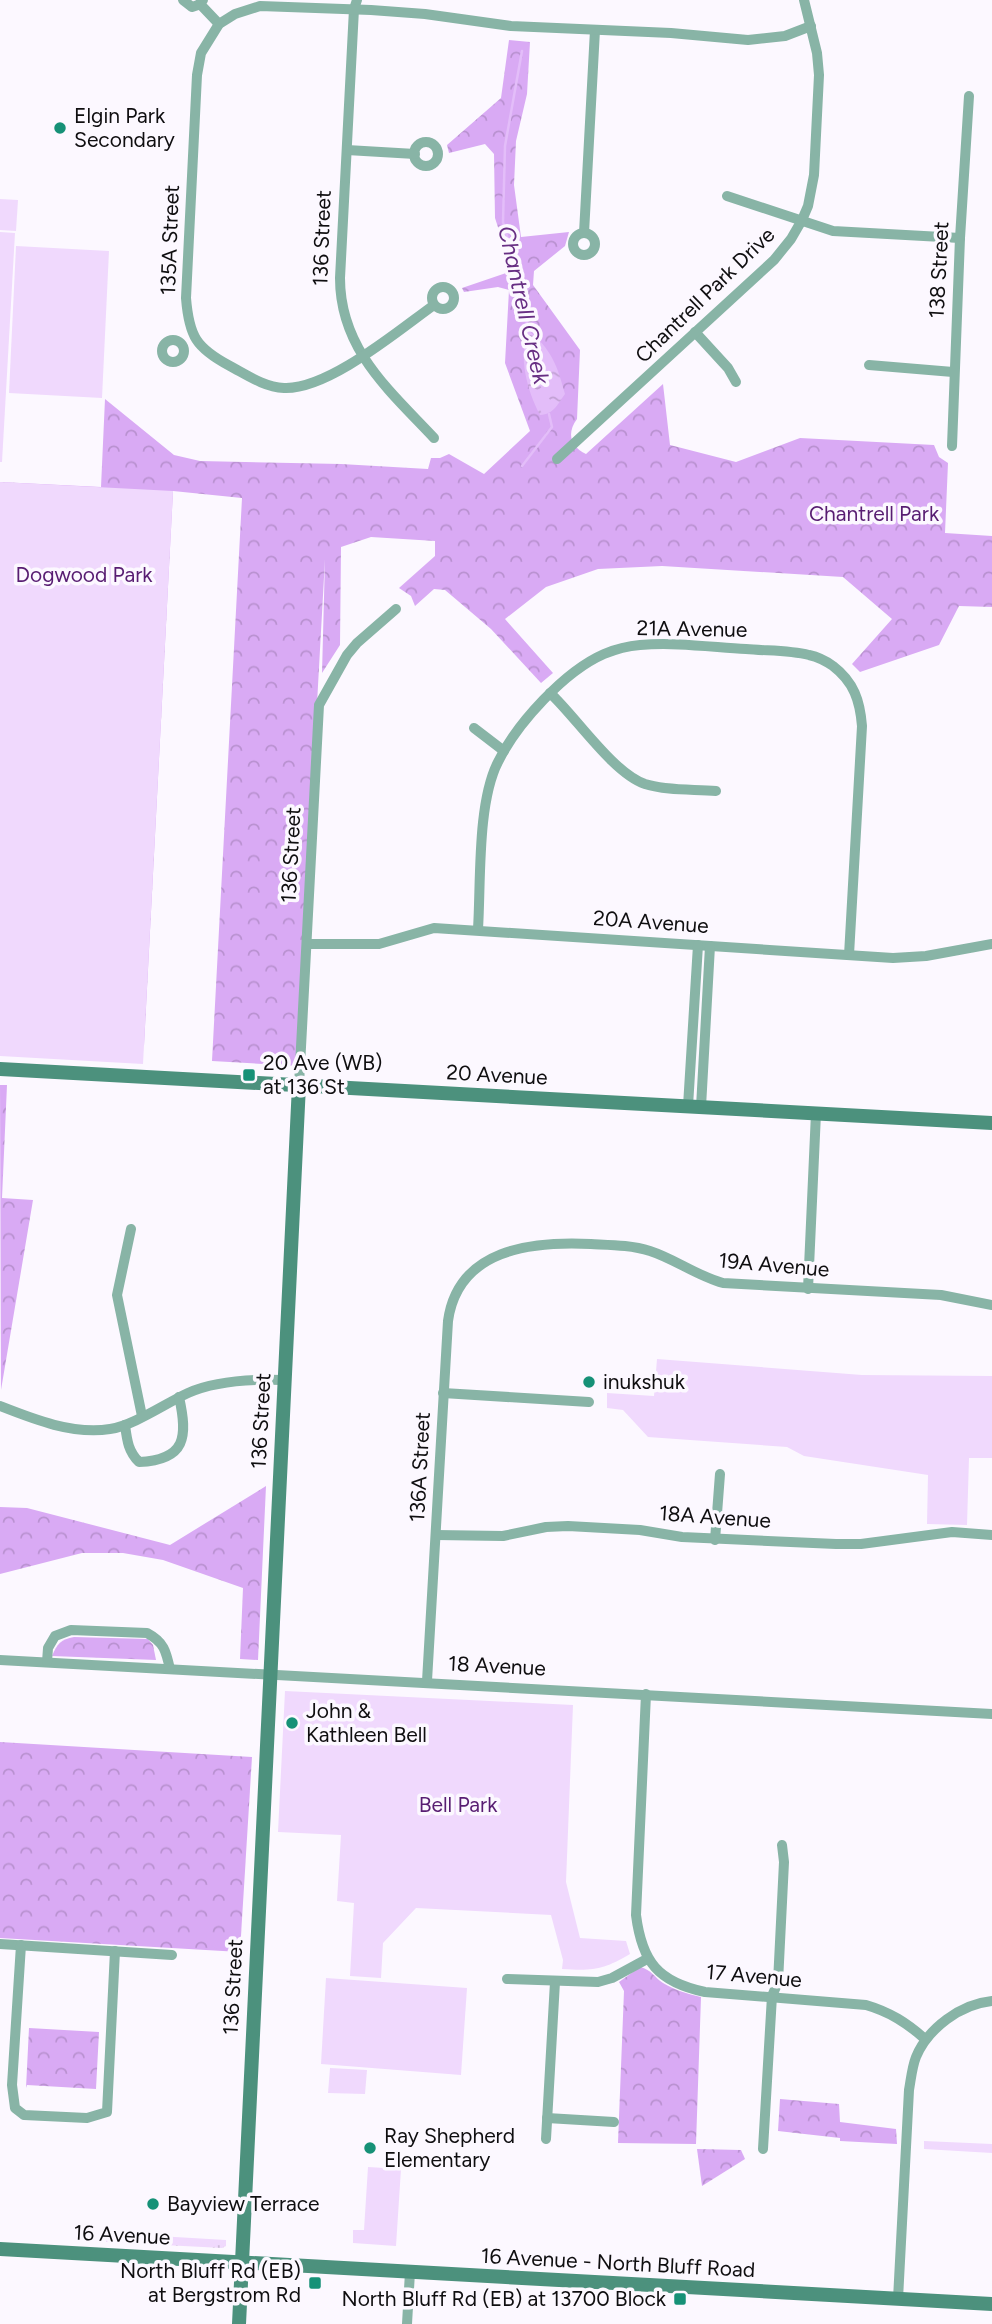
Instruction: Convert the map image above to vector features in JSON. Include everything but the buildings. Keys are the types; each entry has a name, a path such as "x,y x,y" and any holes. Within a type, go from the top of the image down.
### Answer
{"street":[{"path":"183,0 189,6 201,2 219,24 235,14 260,6 354,3 512,26 671,33 747,40 769,40 811,26"},
{"name":"Chantrell Park Drive","path":"557,459 774,260 802,220 808,206 814,175 818,75 817,53 804,0"},
{"name":"136 Street","path":"354,3 340,291 348,330 363,356 374,372 434,438"},
{"name":"135A Street","path":"193,337 186,298 197,75 201,53 219,24"},
{"path":"584,233 595,30"},
{"name":"138 Street","path":"952,446 953,372 969,96"},
{"path":"347,150 415,154"},
{"path":"727,196 833,231 960,238"},
{"path":"181,344 193,337 212,356 264,384 285,388 308,385 363,356 434,305"},
{"path":"695,332 728,368 736,382"},
{"path":"869,365 953,372"},
{"name":"136 Street","path":"239,2324 269,1674 319,705 347,655 396,609"},
{"name":"21A Avenue","path":"550,693 580,667 594,659 621,648 637,645 672,644 794,652 820,659 842,674 856,694 862,726 849,955"},
{"path":"478,929 486,800 493,774 504,751 550,693 616,764 638,781 665,788 716,791"},
{"path":"474,728 504,751"},
{"name":"20A Avenue","path":"307,944 364,945 390,941 434,928 915,957 992,944"},
{"path":"694,1106 693,1012 698,945"},
{"path":"694,1106 706,1012 710,946"},
{"path":"693,1012 706,1012"},
{"name":"20 Avenue","path":"0,1069 992,1123"},
{"path":"808,1289 816,1113"},
{"path":"131,1229 117,1295 142,1416"},
{"name":"19A Avenue","path":"478,1265 503,1254 543,1244 621,1246 653,1252 700,1276 723,1283 942,1295 992,1305"},
{"name":"136A Street","path":"427,1681 450,1308 460,1284 478,1265"},
{"path":"0,1406 52,1424 80,1430 110,1429 125,1425 191,1391 218,1384 284,1380"},
{"path":"443,1392 589,1402"},
{"path":"125,1425 127,1446 139,1462 158,1461 173,1455 183,1438 184,1423 179,1398"},
{"path":"715,1540 720,1474"},
{"name":"18A Avenue","path":"436,1535 503,1536 546,1527 568,1526 640,1530 682,1538 861,1544 937,1533 992,1535"},
{"path":"47,1662 48,1648 55,1636 71,1630 147,1633 158,1639 166,1651 170,1669"},
{"name":"18 Avenue","path":"0,1660 427,1681 992,1714"},
{"path":"507,1979 598,1982 612,1978 647,1959 639,1940 636,1915 646,1694"},
{"path":"763,2148 772,1996 778,1982 785,1862 782,1845"},
{"path":"0,1944 172,1955"},
{"path":"21,1945 12,2085 15,2108 24,2115 87,2119 107,2112 115,1951"},
{"name":"17 Avenue","path":"647,1959 665,1976 686,1988 705,1992 866,2005 903,2020 925,2039"},
{"path":"546,2139 555,1982"},
{"path":"898,2299 909,2090 914,2060 925,2039 968,2006 992,2001"},
{"path":"547,2118 614,2122"},
{"name":"16 Avenue","path":"0,2249 242,2264"},
{"name":"16 Avenue - North Bluff Road","path":"242,2264 992,2304"},
{"path":"407,2324 410,2272"}],"green space":[{"name":"Chantrell Park","path":"509,40 530,42 527,94 516,141 514,185 521,237 569,232 565,246 534,271 533,285 580,350 577,419 571,435 577,448 586,454 663,384 670,445 736,462 800,438 934,445 939,457 948,463 945,533 992,536 992,607 959,606 939,645 860,672 852,664 892,619 843,577 662,566 598,569 546,587 505,619 553,673 541,683 491,629 445,590 434,589 415,606 411,596 399,588 435,556 435,541 371,537 341,547 340,645 322,673 325,559 297,1066 212,1061 242,498 173,491 144,1046 0,893 0,482 101,487 105,399 174,455 200,461 428,469 431,458 449,454 484,474 530,431 505,363 509,290 498,287 464,292 462,288 509,272 510,264 495,218 494,154 485,144 449,153 447,145 501,98"},
{"path":"0,199 18,200 16,231 0,230"},
{"path":"0,232 15,233 2,462 0,462"},
{"path":"16,246 109,251 102,398 9,393"},
{"name":"Dogwood Park","path":"0,482 173,491 143,1064 0,1056"},
{"path":"0,1085 7,1085 2,1198 33,1200 1,1390"},
{"path":"657,1359 862,1375 992,1376 992,1458 969,1458 967,1525 927,1524 928,1475 804,1456 787,1447 648,1437 623,1410 607,1408 607,1393 654,1396"},
{"path":"266,1486 258,1660 240,1659 243,1588 163,1560 123,1553 82,1553 0,1574 0,1507 27,1508 170,1545"},
{"path":"74,1637 148,1639 153,1645 156,1660 52,1656 60,1643"},
{"name":"Bell Park","path":"285,1691 573,1705 566,1882 580,1938 626,1941 630,1954 598,1968 562,1969 563,1960 551,1915 416,1908 383,1943 381,1978 350,1976 354,1903 337,1901 341,1835 278,1832"},
{"path":"0,1742 252,1757 240,1952 0,1938"},
{"path":"640,1967 672,1988 701,1997 696,2144 618,2143 624,1991 619,1982"},
{"path":"326,1978 467,1988 461,2075 321,2064"},
{"path":"29,2028 99,2032 96,2089 27,2085 26,2088"},
{"path":"330,2068 367,2070 365,2094 328,2093"},
{"path":"780,2099 839,2104 840,2122 896,2129 897,2144 840,2141 840,2138 778,2131"},
{"path":"924,2141 992,2144 992,2153 924,2149"},
{"path":"697,2149 741,2150 745,2159 702,2186"},
{"path":"368,2167 401,2169 396,2246 353,2243 353,2230 364,2230"},
{"path":"107,2233 226,2240 226,2246 222,2248 106,2242"}],"water":[{"path":"528,330 543,344 552,359 565,394 555,408 540,415 525,373 524,351"}],"waterway":[{"name":"Chantrell Creek","path":"522,51 505,146 503,222 529,333"},
{"name":"Chantrell Creek","path":"522,466 552,427 549,414"}],"place":[{"name":"Elgin Park Secondary","path":"60,128"},
{"name":"20 Ave (WB) at 136 St","path":"249,1075"},
{"name":"inukshuk","path":"589,1382"},
{"name":"John & Kathleen Bell","path":"292,1723"},
{"name":"Ray Shepherd Elementary","path":"370,2148"},
{"name":"Bayview Terrace","path":"153,2204"},
{"name":"North Bluff Rd (EB) at Bergstrom Rd","path":"315,2283"},
{"name":"North Bluff Rd (EB) at 13700 Block","path":"680,2299"}]}
